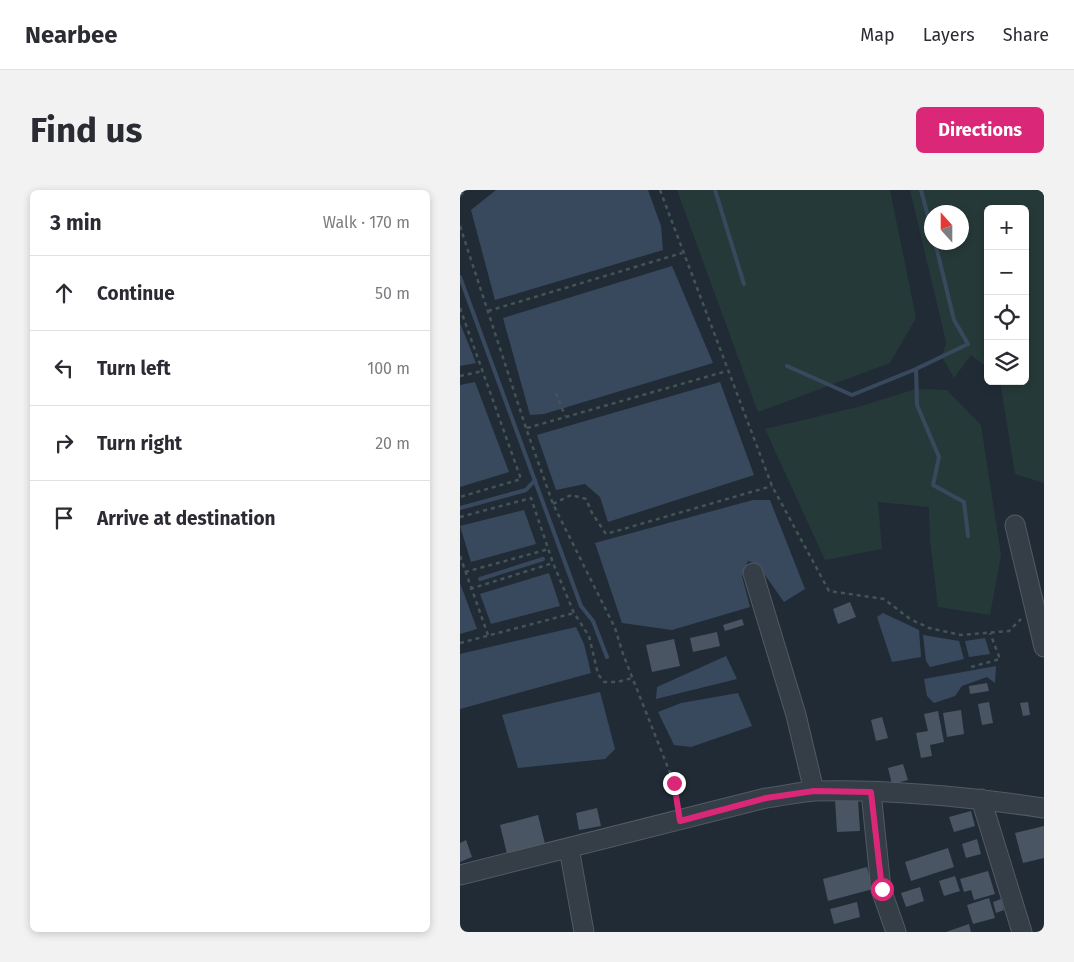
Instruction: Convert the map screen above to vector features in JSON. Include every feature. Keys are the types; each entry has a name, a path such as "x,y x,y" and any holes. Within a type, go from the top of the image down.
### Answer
{"street":[{"path":"1015,526 1044,647"},
{"path":"753,573 796,715 814,791"},
{"path":"460,875 766,798 814,791 871,792 981,799 1044,808"},
{"path":"871,792 882,889 896,932"},
{"path":"981,799 1022,932"},
{"path":"569,848 584,932"}],"path":[{"path":"460,195 466,190"},
{"path":"660,190 682,253 772,486 829,591 884,599 910,618 929,628 962,635 1009,631 1035,606"},
{"path":"460,226 553,504 614,628 674,783 680,821"},
{"path":"488,310 682,253"},
{"path":"460,308 521,479 460,497"},
{"path":"460,376 483,371"},
{"path":"526,428 727,371"},
{"path":"556,393 565,416"},
{"path":"553,504 571,495 586,499 592,514 606,534 772,486"},
{"path":"460,517 531,498 553,563 574,613 588,636 598,674 604,682 618,682 632,678"},
{"path":"465,572 549,549"},
{"path":"460,556 488,636"},
{"path":"470,589 553,563"},
{"path":"460,643 574,613"},
{"path":"971,667 1000,659 990,633"}],"shaded area":[{"path":"677,190 890,190 916,318 890,363 758,412"},
{"path":"910,190 1044,190 1044,483 1015,474 1001,385 1029,385 1029,205 984,205 984,365 971,355 954,378 942,357 946,342 924,250 969,250 969,205 924,205 924,249"},
{"path":"916,389 947,390 981,425 1001,555 990,615 938,607 930,540 929,507 878,502 882,549 825,560 765,429 858,407"}],"water":[{"path":"496,190 648,190 661,226 663,250 495,300 471,210"},
{"path":"672,266 713,363 544,414 530,415 503,318"},
{"path":"460,323 476,363 460,366"},
{"path":"475,382 509,472 460,487 460,385"},
{"path":"720,382 754,475 608,522 600,497 585,484 556,490 537,435"},
{"path":"753,500 770,500 805,589 784,602 757,564 748,561 742,576 750,607 672,630 622,623 595,543"},
{"path":"524,510 536,544 471,562 460,526"},
{"path":"549,573 560,606 491,624 480,594"},
{"path":"460,583 477,629 460,634"},
{"path":"883,613 919,630 921,657 892,662 877,617"},
{"path":"576,627 584,644 591,673 460,709 460,654"},
{"path":"923,635 959,641 964,659 930,667 926,661"},
{"path":"985,638 990,654 969,657 965,641"},
{"path":"726,656 737,679 656,699 657,687"},
{"path":"996,666 995,683 987,677 962,686 955,696 934,703 927,696 924,679"},
{"path":"600,692 615,749 605,759 518,768 502,715"},
{"path":"738,693 752,726 691,747 674,745 658,712 681,703"}],"building":[{"path":"850,602 856,617 838,624 833,609"},
{"path":"742,619 744,625 725,631 723,625"},
{"path":"717,632 720,646 693,652 690,638"},
{"path":"674,639 680,666 652,672 646,645"},
{"path":"987,683 989,691 970,694 969,686"},
{"path":"989,702 993,723 982,725 978,704"},
{"path":"1028,702 1030,715 1023,716 1020,703"},
{"path":"961,710 964,734 947,737 943,713"},
{"path":"938,711 944,742 930,745 932,756 921,758 916,733 928,731 924,714"},
{"path":"882,717 888,738 876,741 871,720"},
{"path":"903,764 908,780 892,784 888,768"},
{"path":"858,799 860,831 837,832 835,800"},
{"path":"597,808 601,826 579,830 576,813"},
{"path":"971,811 975,826 954,832 949,817"},
{"path":"538,815 545,844 507,854 500,825"},
{"path":"1044,826 1044,858 1023,863 1015,833"},
{"path":"977,839 981,854 966,858 962,844"},
{"path":"466,840 472,857 460,862 460,843"},
{"path":"948,848 954,867 911,881 905,862"},
{"path":"867,867 873,889 828,901 823,879"},
{"path":"988,871 995,894 974,900 971,890 964,892 960,879"},
{"path":"955,876 960,891 944,896 939,881"},
{"path":"920,887 924,901 906,907 901,893"},
{"path":"989,898 995,918 973,924 967,905"},
{"path":"1001,899 1004,910 996,913 993,902"},
{"path":"857,902 860,917 834,924 830,909"},
{"path":"969,924 971,932 946,932"}],"waterway":[{"path":"715,190 744,284"},
{"path":"921,190 925,205"},
{"path":"787,366 852,395 916,369 968,344 954,320 937,250"},
{"path":"460,277 581,606 593,621 607,657"},
{"path":"916,369 917,405 939,457 933,485 964,502 968,536"},
{"path":"460,508 526,490 535,480"},
{"path":"480,579 543,559"}],"route":[{"path":"674,783 680,821 766,798 814,791 871,792 882,889"}]}
